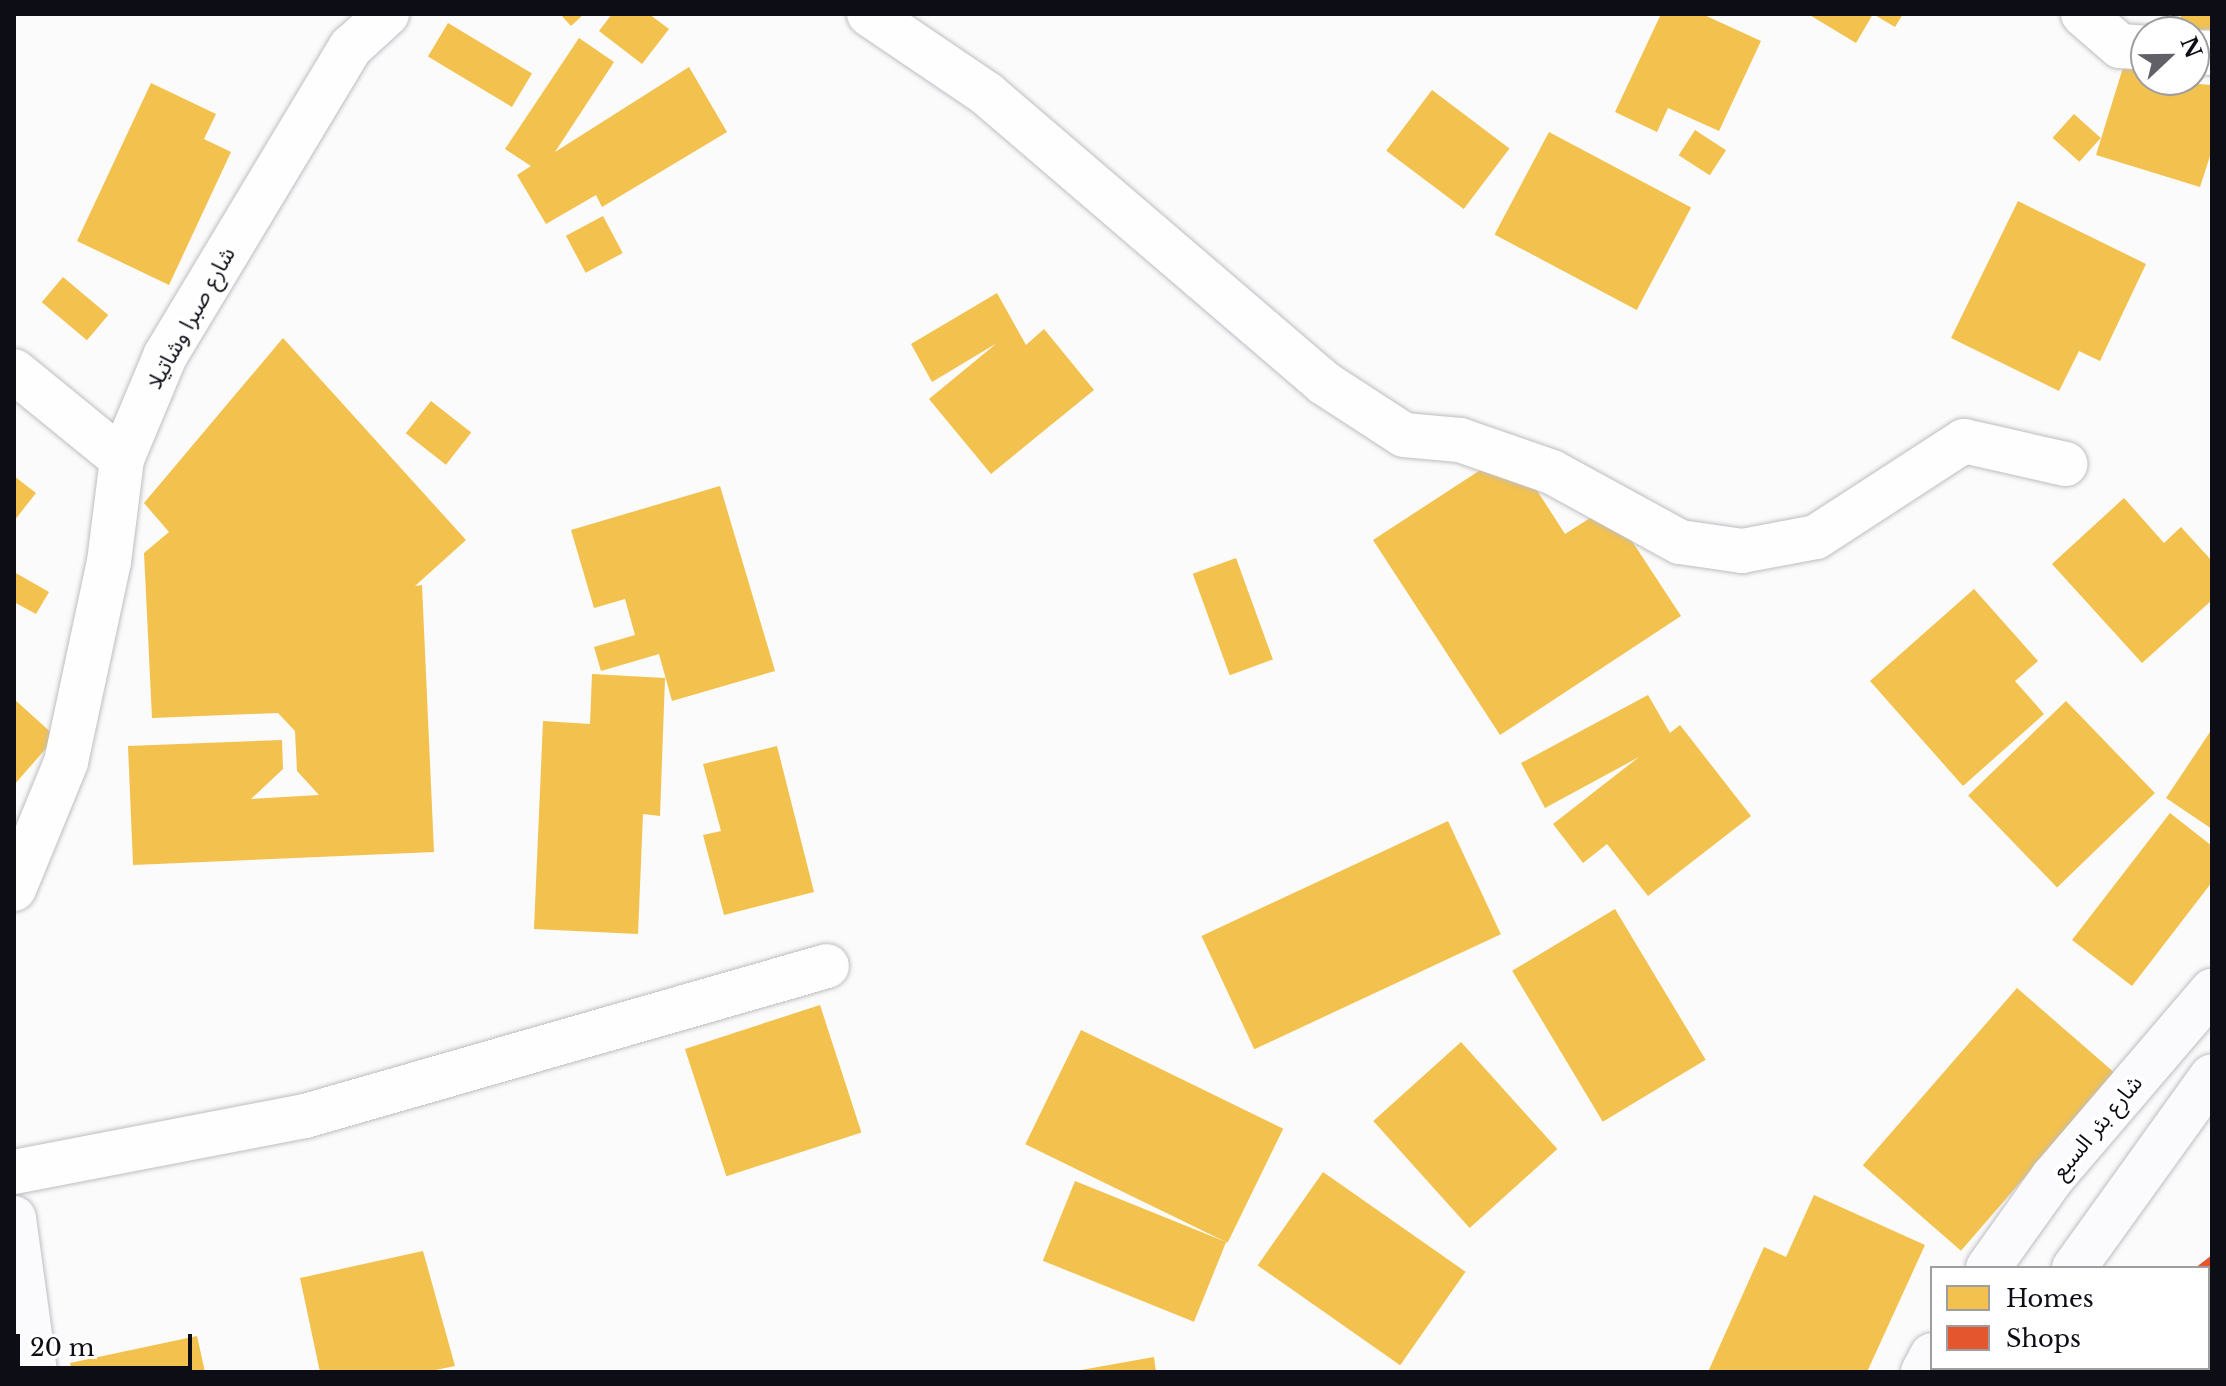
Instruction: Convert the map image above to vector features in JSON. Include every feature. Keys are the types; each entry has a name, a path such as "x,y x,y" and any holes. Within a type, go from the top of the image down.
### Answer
{"street":[{"name":"شارع صبرا وشاتيلا","path":"14,889 66,762 109,562 122,459 185,319 351,47 387,14"},
{"path":"869,14 987,94 1351,400 1404,435 1460,440 1552,472 1680,542 1742,551 1816,537 1964,441 2065,464"},
{"path":"2083,14 2120,46 2130,47"},
{"path":"14,371 122,459"},
{"path":"14,1172 305,1116 827,966"},
{"name":"شارع بئر السبع","path":"1989,1266 2053,1177 2212,991"},
{"path":"2075,1266 2212,1076"},
{"path":"14,1218 35,1372"}],"building: Homes":[{"path":"560,14 584,14 571,26"},
{"path":"612,14 649,14 669,29 642,64 599,31"},
{"path":"1661,14 1702,14 1761,41 1719,131 1668,108 1657,132 1615,112"},
{"path":"1808,14 1873,14 1856,43"},
{"path":"1873,14 1903,14 1895,27"},
{"path":"2212,14 2212,29 2210,16 2180,16"},
{"path":"448,23 532,73 512,107 428,56"},
{"path":"579,38 614,62 555,152 689,67 727,132 602,207 596,195 546,224 517,175 531,166 505,149"},
{"path":"2126,58 2130,59 2130,96 2210,96 2212,85 2212,150 2200,187 2096,155"},
{"path":"151,83 216,114 204,139 231,152 169,285 77,241"},
{"path":"1432,90 1509,148 1464,209 1386,151"},
{"path":"2074,114 2101,138 2079,162 2053,138"},
{"path":"1695,130 1726,150 1710,175 1679,155"},
{"path":"1549,132 1691,208 1637,310 1495,234"},
{"path":"2018,201 2146,264 2100,361 2079,351 2059,391 1951,338"},
{"path":"603,216 623,253 586,273 566,236"},
{"path":"63,277 108,315 87,340 42,302"},
{"path":"997,293 1026,345 1044,329 1094,390 991,474 929,399 997,343 932,382 911,344"},
{"path":"283,338 466,540 415,586 422,585 434,852 133,865 128,746 282,740 283,769 251,799 319,795 297,771 295,731 278,713 152,718 144,553 169,532 144,503"},
{"path":"431,401 471,432 446,465 406,433"},
{"path":"1511,450 1565,534 1609,506 1681,616 1500,735 1373,540"},
{"path":"14,476 36,493 14,521"},
{"path":"720,486 775,671 672,701 659,654 601,671 594,647 635,635 625,599 594,608 571,530"},
{"path":"2124,498 2164,543 2181,527 2212,561 2212,600 2142,663 2052,564"},
{"path":"1236,558 1273,659 1230,675 1193,574"},
{"path":"14,572 49,592 36,614 14,602"},
{"path":"1974,589 2038,661 2015,681 2044,714 1963,786 1870,681"},
{"path":"592,674 665,678 660,816 643,814 638,934 534,929 543,721 590,724"},
{"path":"1648,695 1670,733 1680,725 1751,816 1648,896 1607,844 1583,863 1553,824 1639,757 1545,808 1521,763"},
{"path":"14,699 56,737 14,785"},
{"path":"2066,701 2155,793 2057,888 1968,795"},
{"path":"2212,729 2212,829 2166,798"},
{"path":"777,746 814,892 724,915 703,835 721,831 703,764"},
{"path":"2170,813 2212,846 2212,882 2132,986 2072,940"},
{"path":"1448,821 1501,934 1254,1049 1201,936"},
{"path":"1615,909 1706,1060 1603,1122 1512,971"},
{"path":"2017,988 2115,1073 1961,1251 1863,1165"},
{"path":"820,1005 861,1132 726,1176 685,1049"},
{"path":"1081,1030 1283,1129 1228,1243 1025,1144"},
{"path":"1461,1042 1557,1149 1470,1228 1373,1121"},
{"path":"1323,1172 1466,1272 1400,1365 1258,1265"},
{"path":"1075,1181 1226,1242 1194,1322 1043,1261"},
{"path":"1814,1195 1925,1245 1867,1372 1708,1372 1764,1247 1786,1257"},
{"path":"423,1251 455,1366 426,1372 320,1372 300,1278"},
{"path":"197,1336 205,1372 72,1372 70,1363"},
{"path":"1154,1357 1156,1372 1081,1370"}],"building: Shops":[{"path":"2212,1255 2212,1342 2210,1266 2198,1266"}]}
